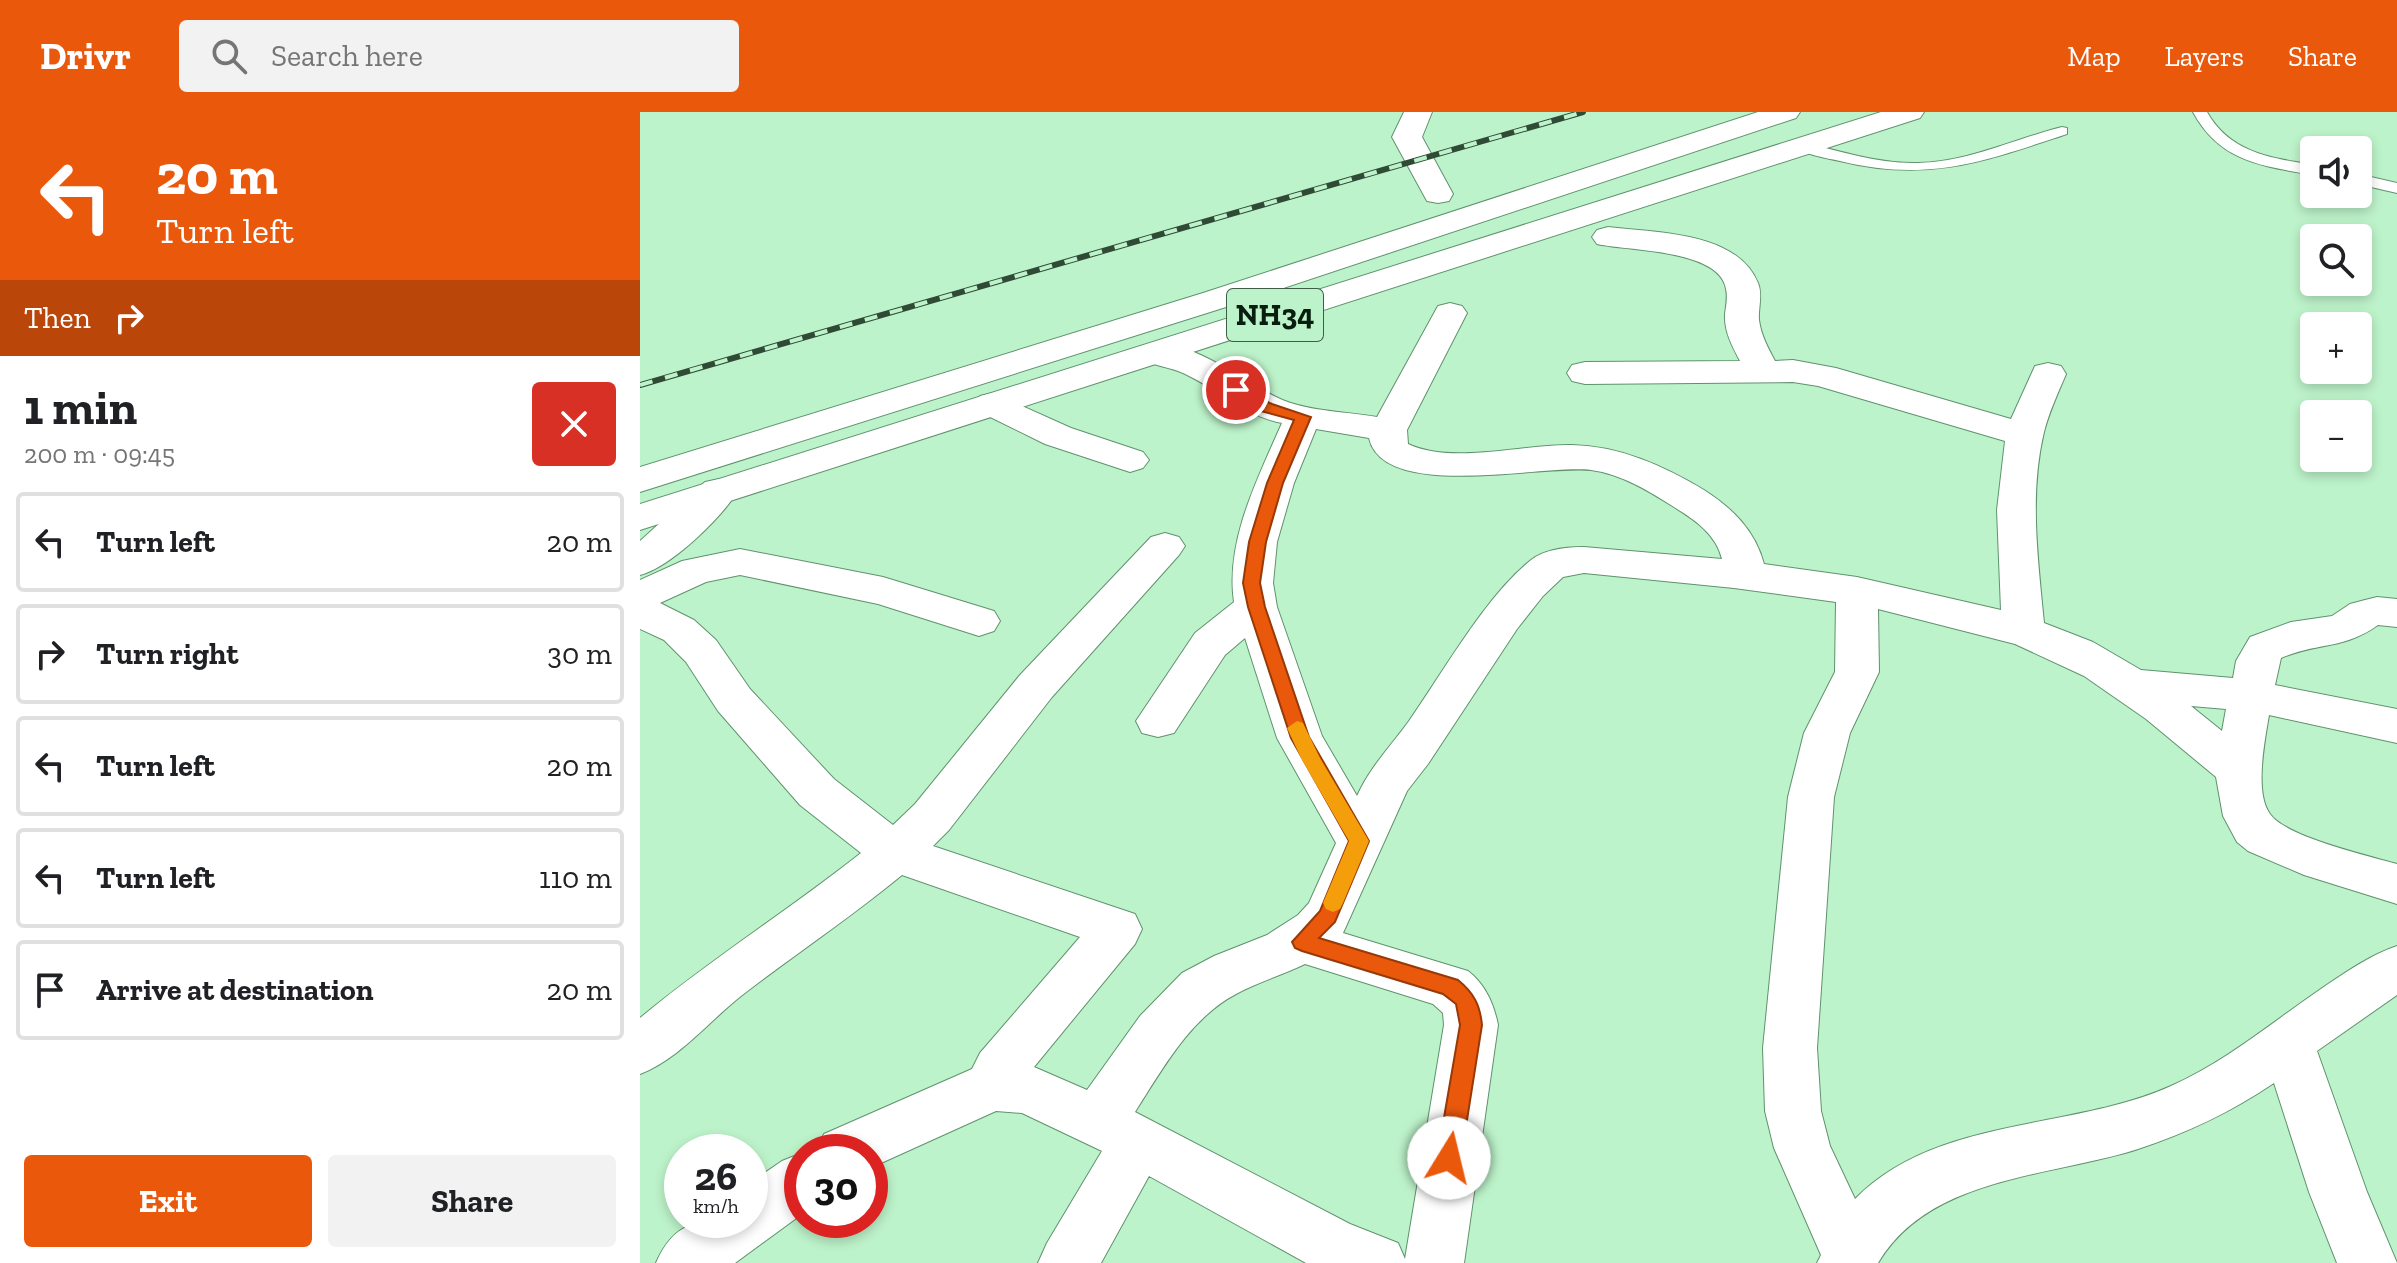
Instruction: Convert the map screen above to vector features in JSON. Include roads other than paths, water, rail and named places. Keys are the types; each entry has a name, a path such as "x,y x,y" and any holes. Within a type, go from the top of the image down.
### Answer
{"main road":[{"path":"1418,112 1407,137 1438,194"},
{"name":"NH34","path":"640,480 891,404 1441,228 1786,112"},
{"name":"NH34","path":"640,517 1910,112"},
{"path":"1608,237 1697,249 1736,271 1742,282 1744,298 1742,324 1764,371"},
{"path":"1450,313 1388,430 1387,440 1395,452 1429,462 1474,463 1586,457 1642,471 1707,510 1726,527 1744,555 1745,575"},
{"path":"1156,353 1194,365 1266,407 1303,417 1388,430"},
{"path":"1585,373 1764,371 1823,376 2024,435"},
{"path":"2024,631 2015,517 2024,435 2048,374"},
{"path":"993,404 1058,436 1130,460"},
{"path":"1303,417 1275,483 1257,542 1252,583 1256,607 1300,738 1359,841"},
{"path":"640,562 682,528 719,491"},
{"path":"640,1050 722,981 832,904 895,853 932,817 1036,686 1165,546"},
{"path":"1068,1263 1118,1131 1186,1001 1227,973 1302,942 1328,916 1387,782 1412,752 1502,619 1528,586 1549,567 1566,561 1584,560 1745,575 1857,591 1947,610 2024,631 2075,651 2132,685 2239,771"},
{"path":"640,596 696,571 740,562 883,591 979,621"},
{"path":"1848,1258 1802,1148 1793,1111 1790,1048 1811,797 1827,733 1857,672 1857,591"},
{"path":"1158,721 1210,644 1256,607"},
{"path":"640,611 679,630 701,651 734,700 817,792 895,853 1117,929 999,1070 993,1086"},
{"path":"2397,613 2377,611 2365,614 2343,629 2275,641 2265,648 2258,661 2239,771 2245,815 2254,829 2271,841 2397,884"},
{"path":"2132,685 2253,696 2397,726"},
{"path":"1302,942 1450,987 1463,997 1469,1008 1471,1025 1434,1263"},
{"path":"1848,1258 1871,1225 1896,1200 1930,1179 1965,1166 2140,1123 2181,1107 2216,1090 2397,968"},
{"path":"2287,1041 2338,1192 2367,1263"},
{"path":"885,1134 993,1086 1027,1089 1118,1131 1334,1247 1377,1263"},
{"path":"686,1263 720,1238"}],"lane":[{"path":"2200,112 2206,127 2217,140 2235,151 2300,167"},
{"path":"1802,146 1870,164 1933,167 2062,131"},
{"path":"2372,182 2397,188"}],"railway":[{"path":"640,385 1583,112"}]}
